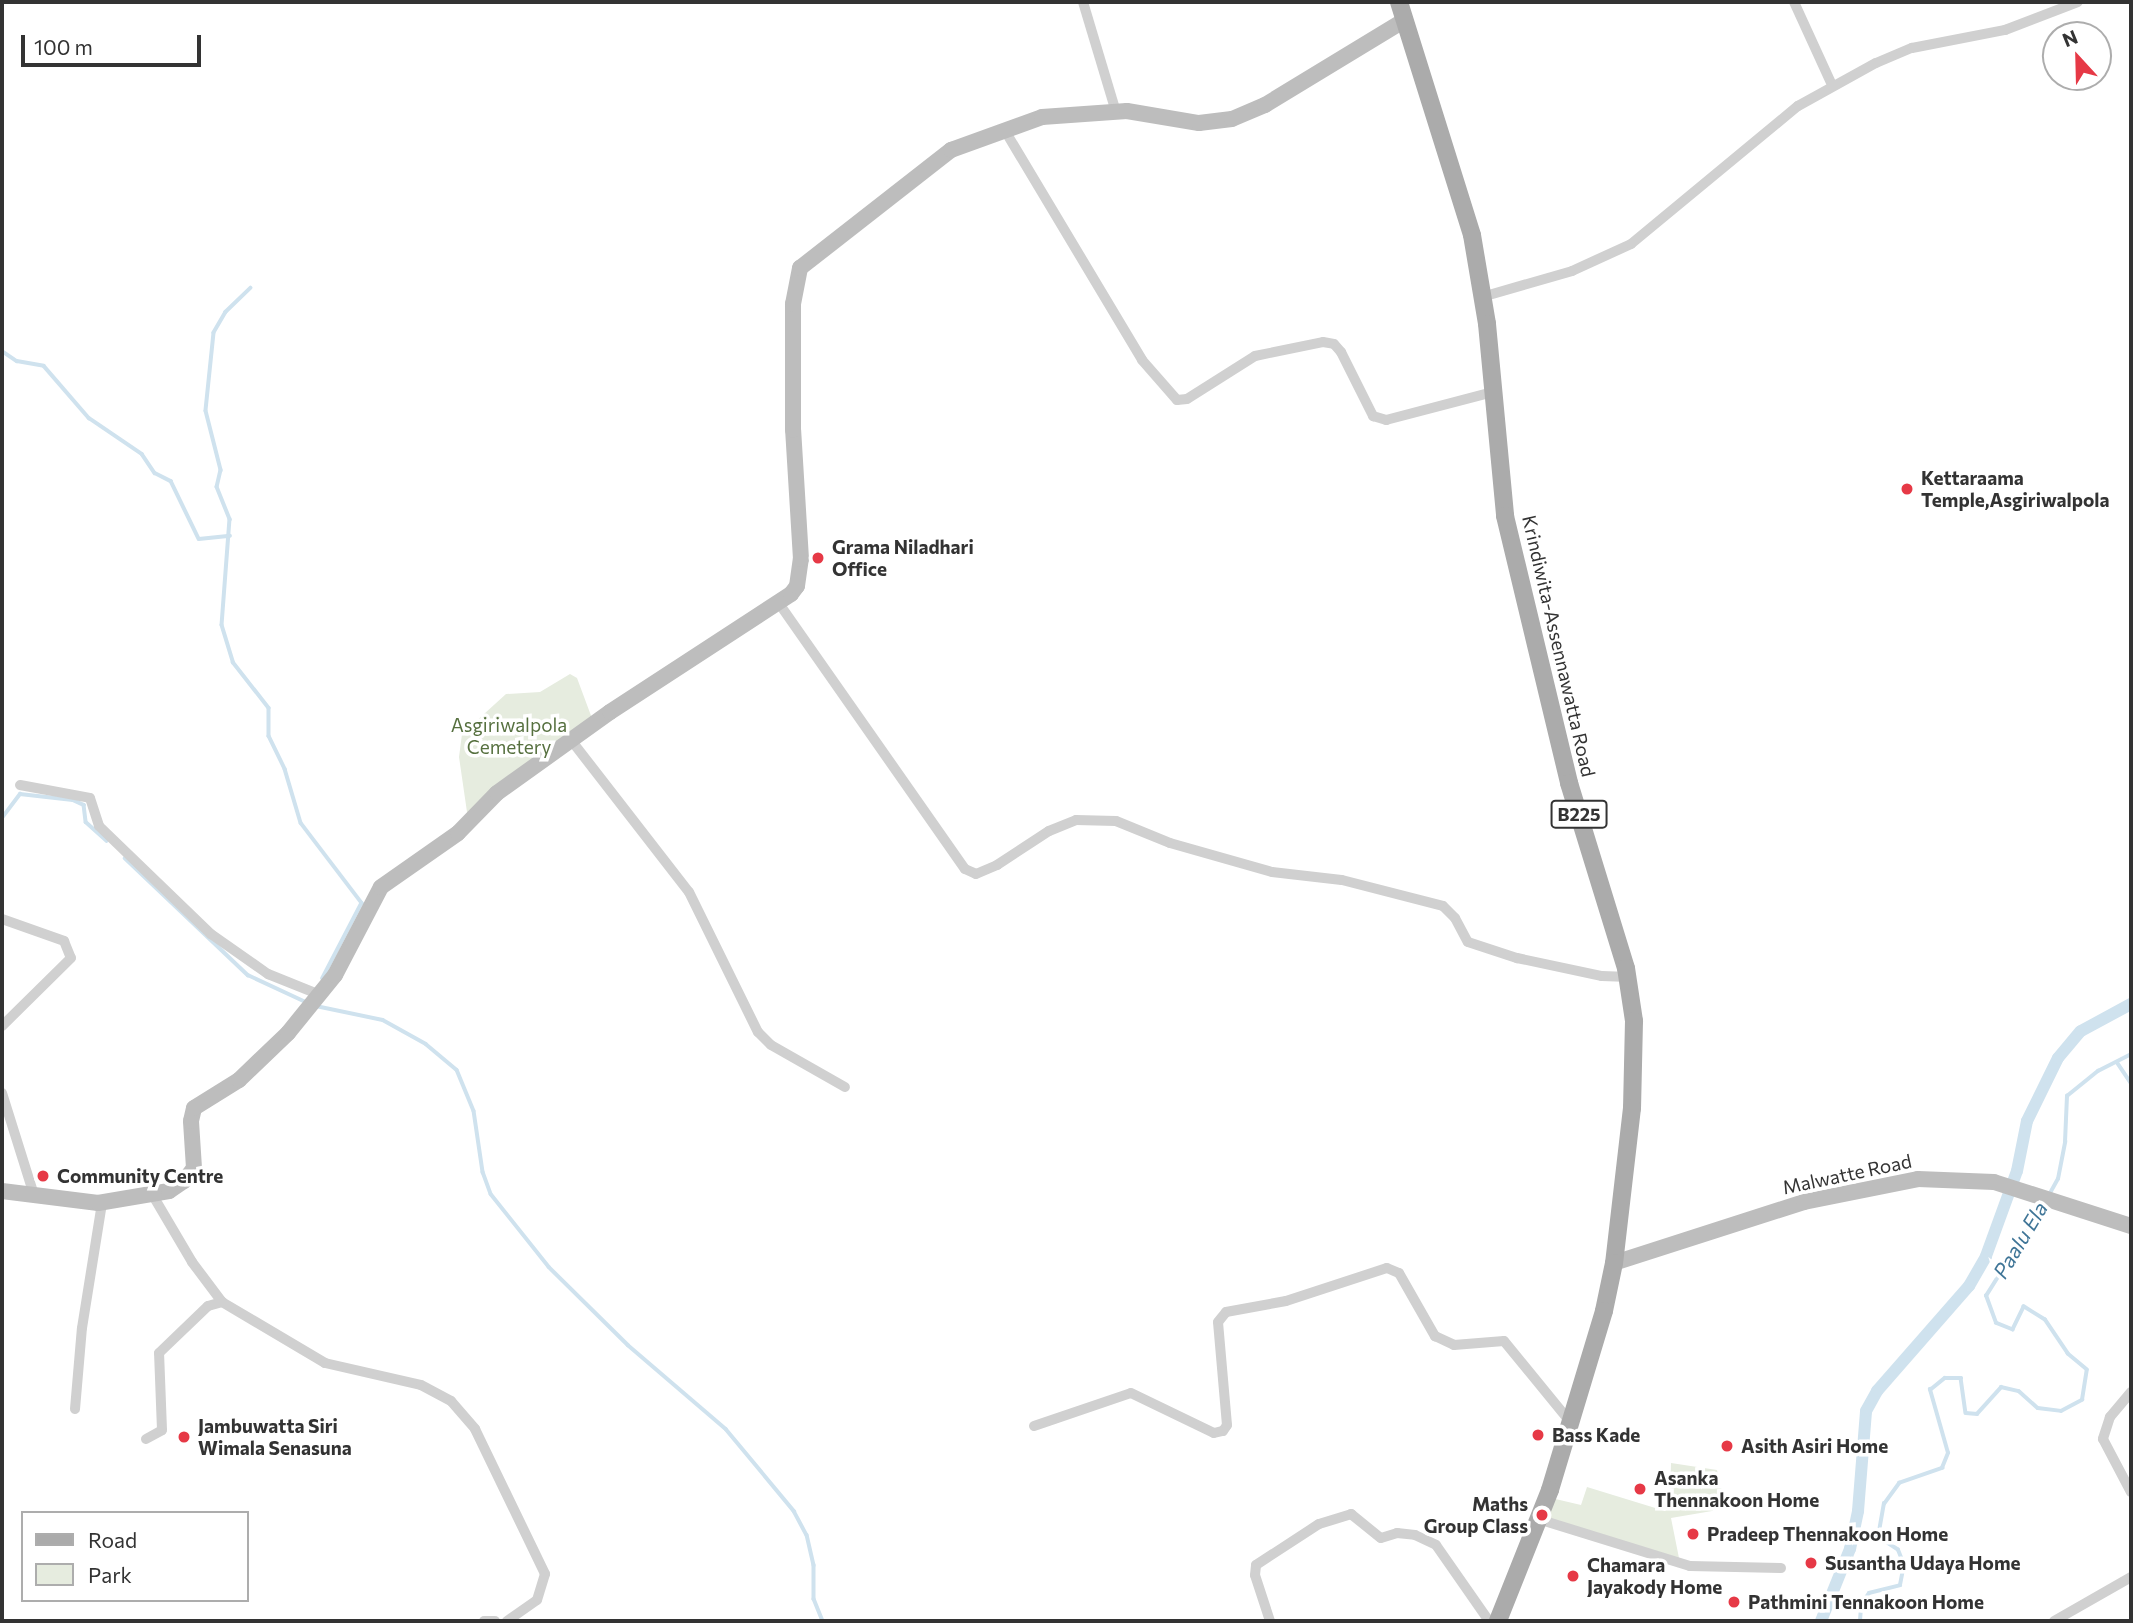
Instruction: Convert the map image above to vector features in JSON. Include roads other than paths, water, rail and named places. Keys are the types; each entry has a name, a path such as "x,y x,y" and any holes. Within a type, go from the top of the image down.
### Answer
{"main road":[{"name":"Krindiwita-Assennawatta Road","path":"1399,2 1403,22 1472,236 1482,297 1506,516 1525,609 1569,783 1629,977 1634,1021 1632,1108 1614,1264 1572,1424 1498,1621"}],"street":[{"path":"1083,2 1116,112"},
{"path":"1794,2 1832,85"},
{"path":"1482,297 1572,271 1631,244 1798,106 1832,85 1912,48 2005,30 2077,2"},
{"path":"2,1191 102,1203 169,1191 194,1168 191,1121 194,1108 266,1058 335,975 381,887 458,833 497,793 571,740 778,602 797,586 801,559 793,430 793,304 800,268 912,176 951,150 1042,117 1116,112 1199,123 1232,119 1265,105 1403,22"},
{"path":"1004,129 1142,360 1177,400 1187,399 1255,356 1323,342 1334,344 1341,352 1373,416 1386,421 1493,392"},
{"path":"778,602 965,869 976,874 997,865 1049,831 1076,821 1116,821 1170,843 1272,872 1342,880 1443,906 1455,918 1468,942 1517,958 1602,976 1629,977"},
{"path":"571,740 689,892 758,1032 771,1045 845,1087"},
{"path":"20,785 90,798 99,826 211,934 268,974 318,994"},
{"path":"2,919 64,941 71,958 2,1026"},
{"path":"2,1093 34,1195"},
{"name":"Malwatte Road","path":"1614,1264 1804,1202 1918,1179 1994,1182 2131,1226"},
{"path":"152,1194 192,1262 222,1302 325,1363 421,1385 451,1401 475,1429 545,1574 537,1600 507,1621"},
{"path":"75,1409 82,1328 102,1203"},
{"path":"1034,1426 1131,1393 1214,1433 1223,1431 1227,1425 1218,1322 1226,1312 1286,1301 1387,1268 1399,1273 1435,1336 1454,1345 1504,1341 1572,1424"},
{"path":"146,1439 162,1430 159,1353 208,1306 222,1302"},
{"path":"2131,1392 2110,1418 2103,1439 2131,1492"},
{"path":"1270,1621 1255,1575 1256,1565 1319,1524 1351,1514 1381,1538 1397,1533 1415,1535 1436,1545 1489,1621"},
{"path":"1538,1519 1690,1566 1781,1568"},
{"path":"2054,1621 2131,1577"},
{"path":"484,1621 495,1621"}],"waterway":[{"path":"251,288 226,312 214,333 206,411 221,470 217,487 230,519 222,625 233,662 269,708 269,736 285,769 301,823 362,903 323,978"},
{"path":"2,351 17,361 44,366 89,418 142,454 155,473 171,481 199,539 230,536"},
{"path":"2,818 20,794 73,800 84,805 86,822 107,841"},
{"path":"125,858 248,975 306,1002"},
{"path":"1821,1621 1850,1549 1858,1511 1866,1411 1877,1391 1969,1286 1986,1256 2017,1171 2027,1121 2058,1058 2081,1031 2131,1004"},
{"path":"316,1006 383,1020 426,1044 457,1070 474,1111 483,1172 491,1194 549,1267 628,1345 726,1429 794,1511 807,1535 814,1565 814,1599 823,1621"},
{"name":"Paalu Ela","path":"2049,1195 2058,1179 2065,1142 2067,1096 2098,1071 2131,1054"},
{"path":"2117,1062 2131,1083"},
{"name":"Paalu Ela","path":"1860,1621 1861,1605 1869,1593 1900,1585 1904,1565 1898,1550 1878,1537 1884,1504 1899,1483 1942,1468 1948,1453 1930,1390 1945,1378 1961,1378 1966,1413 1977,1414 2001,1387 2019,1391 2038,1408 2061,1411 2082,1400 2087,1370 2068,1354 2045,1320 2024,1307 2013,1330 1996,1323 1986,1296 2045,1202"}],"place":[{"name":"Kettaraama Temple,Asgiriwalpola","path":"1907,489"},
{"name":"Grama Niladhari Office","path":"818,558"},
{"name":"Community Centre","path":"43,1176"},
{"name":"Bass Kade","path":"1538,1435"},
{"name":"Jambuwatta Siri Wimala Senasuna","path":"184,1437"},
{"name":"Asith Asiri Home","path":"1727,1446"},
{"name":"Asanka Thennakoon Home","path":"1640,1489"},
{"name":"Maths Group Class","path":"1542,1515"},
{"name":"Pradeep Thennakoon Home","path":"1693,1534"},
{"name":"Susantha Udaya Home","path":"1811,1563"},
{"name":"Chamara Jayakody Home","path":"1573,1576"},
{"name":"Pathmini Tennakoon Home","path":"1734,1602"}],"park label":[{"name":"Asgiriwalpola Cemetery","path":"509,736"}]}
